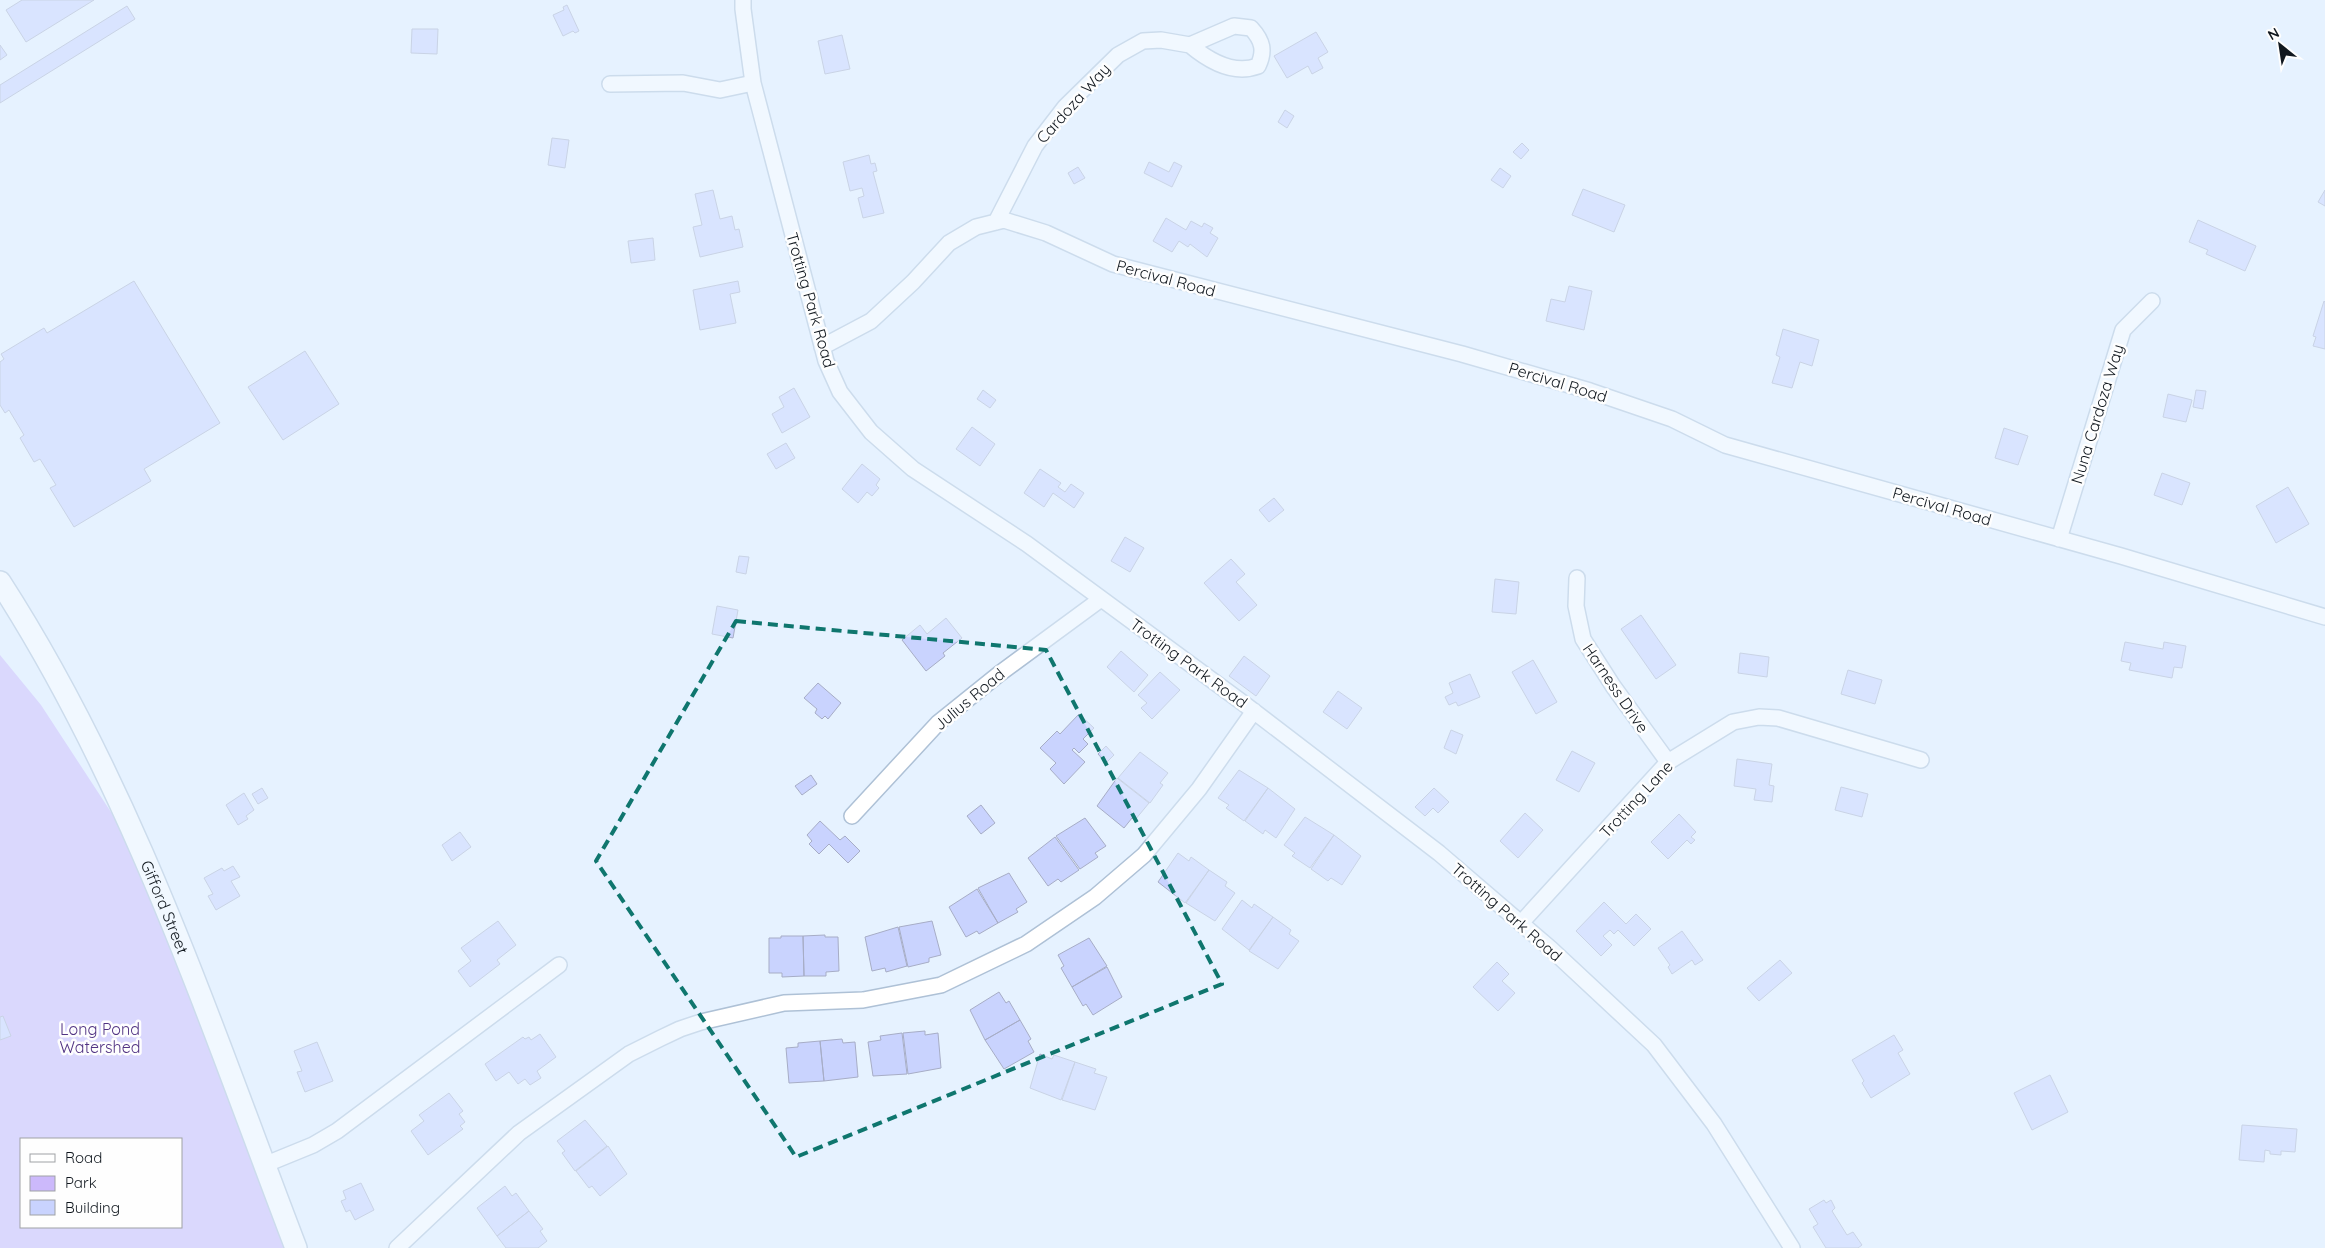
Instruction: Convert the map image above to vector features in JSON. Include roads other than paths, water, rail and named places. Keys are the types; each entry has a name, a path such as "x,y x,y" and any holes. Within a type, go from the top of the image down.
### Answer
{"main road":[{"name":"Gifford Street","path":"0,582 50,662 118,799 173,920 296,1248"}],"street":[{"name":"Trotting Park Road","path":"743,0 753,83 822,347 840,392 871,432 913,469 1027,544 1254,711 1440,853 1520,923 1654,1046 1714,1124 1792,1248"},
{"name":"Cardoza Way","path":"996,222 1035,146 1065,107 1095,75 1118,55 1143,42 1161,40 1190,45"},
{"path":"610,84 683,83 720,90 753,83"},
{"name":"Percival Road","path":"822,347 871,321 913,282 949,243 976,228 1004,220 1046,233 1113,264 1453,351 1590,391 1672,419 1725,445 2059,538 2325,618"},
{"name":"Nuna Cardoza Way","path":"2059,538 2123,330 2152,301"},
{"name":"Harness Drive","path":"1577,578 1576,606 1583,639 1613,686 1668,762"},
{"name":"Julius Road","path":"852,816 938,723 999,674 1102,599"},
{"path":"397,1248 519,1134 629,1054 667,1035 702,1022 784,1003 863,1000 941,985 1026,944 1095,897 1144,855 1199,789 1254,711"},
{"name":"Trotting Lane","path":"1520,923 1668,762 1733,722 1759,717 1778,718 1921,760"},
{"path":"264,1165 312,1145 337,1131 559,965"}],"park label":[{"name":"Long Pond Watershed","path":"100,1038"}]}
